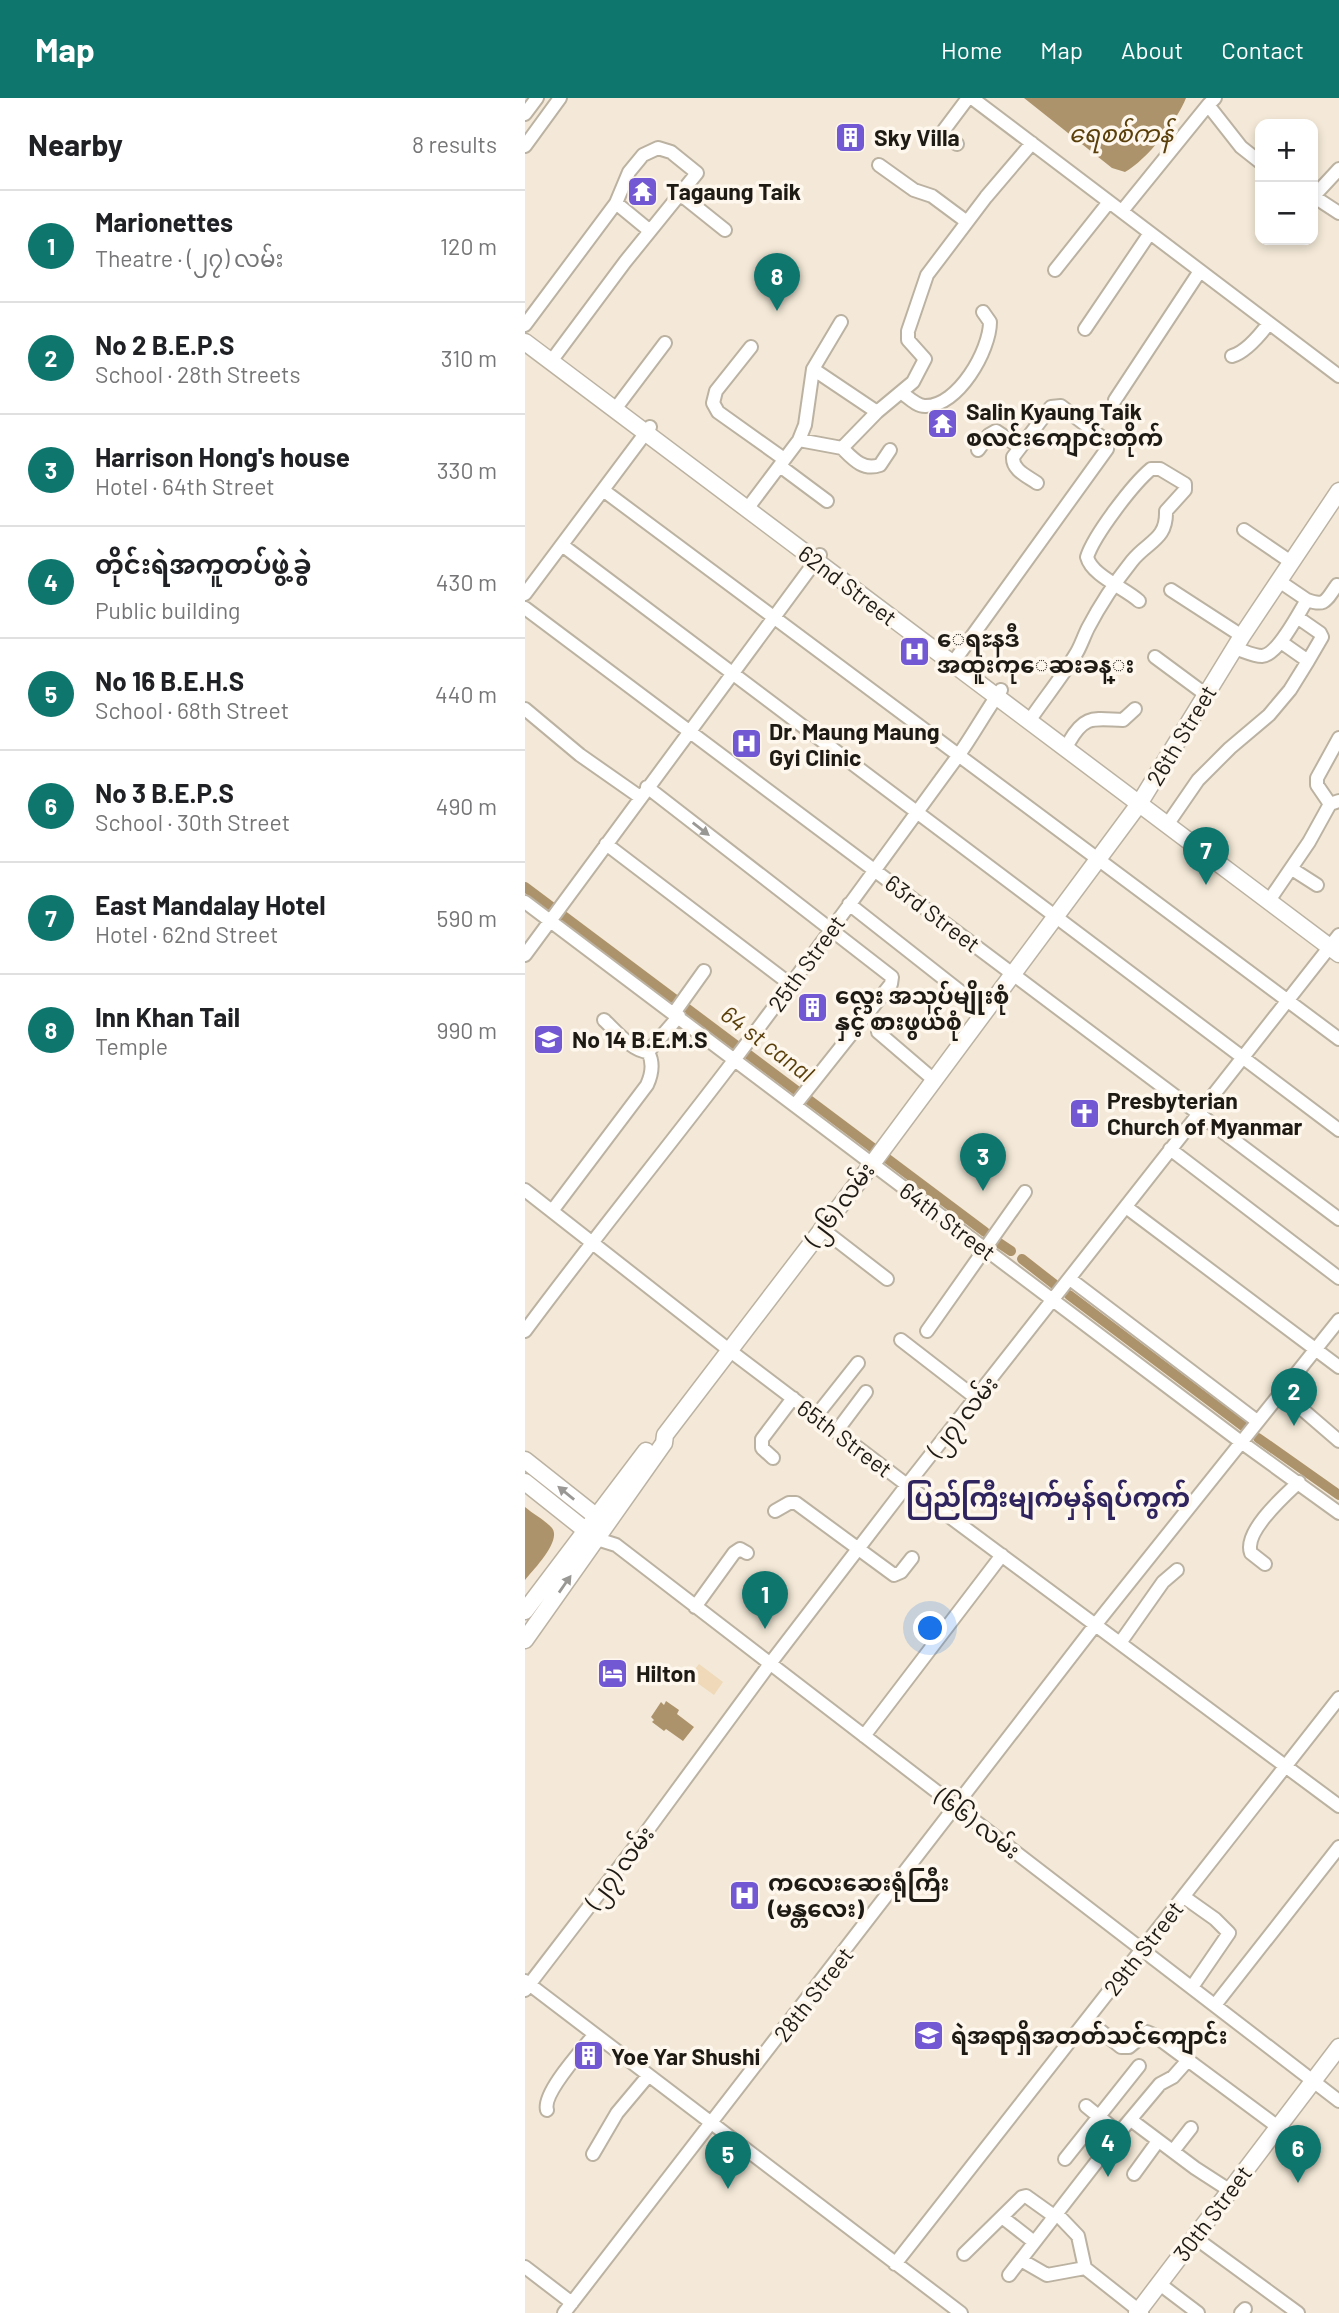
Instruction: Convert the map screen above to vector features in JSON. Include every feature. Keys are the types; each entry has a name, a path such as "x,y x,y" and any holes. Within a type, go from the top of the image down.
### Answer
{"main road":[{"name":"62nd Street","path":"525,333 619,404 648,430"},
{"name":"62nd Street","path":"525,342 648,430 1336,945"},
{"name":"26th Street","path":"1014,974 1141,801 1238,642 1291,562 1333,513 1339,491"},
{"name":"62nd Street","path":"999,693 1034,714 1141,801"},
{"name":"(၂၆) လမ်း","path":"525,1640 656,1437 664,1435 1014,974"},
{"name":"(၆၆) လမ်း","path":"525,1460 601,1521"},
{"name":"(၆၆) လမ်း","path":"525,1482 591,1535"},
{"name":"(၂၆) လမ်း","path":"525,1611 591,1535"},
{"name":"30th Street","path":"1141,2312 1316,2083 1339,2047"},
{"name":"30th Street","path":"1141,2312 1167,2284 1229,2190 1278,2127 1339,2060"}],"street":[{"path":"525,114 537,98"},
{"path":"525,146 560,98"},
{"path":"957,144 944,130 970,98 1339,376"},
{"path":"1122,211 1211,102 1241,148 1255,158"},
{"path":"842,448 877,412 907,397 925,359 907,336 923,283 967,222 1032,143"},
{"path":"525,325 615,203 629,172 643,155 658,148 671,152 697,173 555,356"},
{"path":"879,165 908,186 932,196 967,222"},
{"path":"1318,191 1339,169"},
{"path":"680,194 726,230"},
{"path":"1318,199 1339,214"},
{"path":"1055,270 1109,202"},
{"path":"615,203 650,231"},
{"path":"1085,328 1150,233"},
{"path":"1115,400 1200,271"},
{"path":"907,397 926,407 946,400 967,379 990,331 990,322 983,312"},
{"path":"749,506 799,440 805,425 813,369 841,322"},
{"path":"1232,356 1257,338 1269,323"},
{"path":"619,404 665,343"},
{"path":"751,347 716,391 713,403 718,412 827,501"},
{"path":"813,369 877,412"},
{"path":"954,660 1107,449 1108,442 1061,406 1048,409 1013,457 1013,464 1037,483"},
{"path":"525,594 648,430"},
{"path":"978,450 989,435 996,431 1020,447"},
{"path":"799,440 842,448 860,464 872,468 880,466 890,450"},
{"path":"1034,714 1078,651 1089,626 1115,584 1141,550 1164,531 1167,524 1166,511 1185,490 1185,484 1160,469 1151,469 1140,478 1087,557 1091,568 1115,584 1127,590 1139,601"},
{"path":"603,490 1339,1039"},
{"path":"1244,530 1291,562"},
{"path":"562,545 1339,1130"},
{"path":"525,955 818,558"},
{"path":"1279,581 1307,600 1319,604 1325,602 1337,585"},
{"path":"1171,590 1238,642 1261,656 1273,651 1281,642 1307,600"},
{"name":"63rd Street","path":"525,608 1339,1219"},
{"path":"1170,822 1198,780 1269,715 1296,682 1322,637 1297,617"},
{"path":"1281,642 1308,661"},
{"path":"1155,657 1206,694"},
{"name":"25th Street","path":"525,1331 876,870 915,812 960,754 999,693"},
{"path":"525,709 580,755 644,792 830,929 893,979 800,1099"},
{"path":"1069,742 1084,722 1091,719 1123,720 1135,709"},
{"path":"1271,898 1334,802 1317,785 1317,778 1339,737"},
{"path":"606,844 790,984"},
{"path":"1292,869 1317,885"},
{"name":"64th Street","path":"525,902 554,915 989,1242 1061,1291 1249,1431 1299,1482 1339,1513"},
{"path":"849,904 985,1012"},
{"name":"(၂၇) လမ်း","path":"526,1985 647,1831 769,1665 907,1485 1287,999 1336,945"},
{"path":"552,1210 647,1085 652,1067 648,1052 704,971"},
{"path":"604,1020 640,1051 648,1052"},
{"path":"878,1032 934,1080"},
{"path":"1170,1149 1339,1278"},
{"name":"65th Street","path":"525,1190 836,1432 1339,1805"},
{"path":"927,1331 1025,1192"},
{"path":"1126,1207 1339,1367"},
{"path":"821,1228 887,1279"},
{"path":"1061,1291 1249,1431"},
{"name":"28th Street","path":"568,2308 1096,1624 1339,1320"},
{"path":"901,1340 976,1398"},
{"path":"816,1416 858,1363"},
{"path":"1281,1391 1339,1441"},
{"path":"836,1432 866,1392"},
{"path":"773,1458 764,1451 761,1443 793,1398"},
{"path":"1265,1564 1251,1553 1250,1542 1271,1511 1299,1482"},
{"path":"775,1511 796,1503 894,1575 912,1558"},
{"name":"(၆၆) လမ်း","path":"601,1521 616,1545"},
{"name":"(၆၆) လမ်း","path":"591,1535 616,1545 1339,2101"},
{"path":"695,1607 734,1553 740,1549 747,1553"},
{"path":"864,1736 1002,1555"},
{"path":"1121,1643 1163,1582 1177,1570"},
{"name":"29th Street","path":"895,2264 1339,1698"},
{"path":"1215,2005 1339,1847"},
{"path":"1184,1897 1229,1933 1192,1987"},
{"path":"526,1985 961,2313"},
{"path":"1087,2020 1121,2047 1129,2047 1147,2032 1189,2059 1278,2127"},
{"path":"547,2110 546,2102 554,2087 594,2035"},
{"path":"1009,2275 1119,2133 1160,2084 1173,2077 1189,2059"},
{"path":"1065,2159 1139,2066"},
{"path":"593,2154 617,2113 648,2076"},
{"path":"1086,2106 1119,2133"},
{"path":"1131,2120 1229,2190"},
{"path":"1173,2151 1191,2129"},
{"path":"1134,2174 1158,2141"},
{"path":"964,2254 1025,2196 1055,2215 1078,2236 1085,2268 1141,2312"},
{"path":"1002,2217 1034,2242"},
{"path":"1196,2239 1298,2313"},
{"path":"1021,2260 1047,2275 1085,2268"},
{"path":"525,2267 568,2308"},
{"path":"1167,2284 1199,2309"}],"shaded area":[{"path":"699,1664 723,1682 714,1695 689,1677"}],"water":[{"name":"ရေစစ်ကန်","path":"1024,98 1186,98 1176,118 1160,139 1143,159 1125,172 1112,168"},
{"path":"525,1507 549,1525 554,1534 550,1548 525,1580"},
{"path":"666,1701 679,1710 677,1714 694,1727 683,1741 652,1722 654,1720 651,1717 661,1702 664,1705"}],"waterway":[{"name":"64 st canal","path":"525,887 985,1232"},
{"path":"999,1243 1011,1251"},
{"path":"1022,1259 1054,1284"},
{"path":"1069,1295 1243,1426"},
{"path":"1258,1438 1339,1495"}],"place":[{"name":"Sky Villa","path":"851,137"},
{"name":"Tagaung Taik","path":"643,191"},
{"name":"Inn Khan Tail","path":"777,311"},
{"name":"Salin Kyaung Taik စလင်းကျောင်းတိုက်","path":"943,424"},
{"name":"ေရႊနဒီ အထူးကုေဆးခန္း","path":"914,651"},
{"name":"Dr. Maung Maung Gyi Clinic","path":"746,744"},
{"name":"East Mandalay Hotel","path":"1206,885"},
{"name":"လွေး အသုပ်မျိုးစုံ နှင့် စားဖွယ်စုံ","path":"812,1008"},
{"name":"No 14 B.E.M.S","path":"549,1039"},
{"name":"Presbyterian Church of Myanmar","path":"1084,1113"},
{"name":"Harrison Hong's house","path":"983,1191"},
{"name":"No 2 B.E.P.S","path":"1294,1426"},
{"name":"Marionettes","path":"765,1629"},
{"name":"Hilton","path":"613,1673"},
{"name":"ကလေးဆေးရုံကြီး (မန္တလေး)","path":"745,1895"},
{"name":"ရဲအရာရှိအတတ်သင်ကျောင်း","path":"928,2035"},
{"name":"Yoe Yar Shushi","path":"588,2056"},
{"name":"တိုင်းရဲအကူတပ်ဖွဲ့ခွဲ","path":"1108,2177"},
{"name":"No 3 B.E.P.S","path":"1298,2183"},
{"name":"No 16 B.E.H.S","path":"728,2189"}],"district":[{"name":"ပြည်ကြီးမျက်မှန်ရပ်ကွက်","path":"1048,1496"}]}
